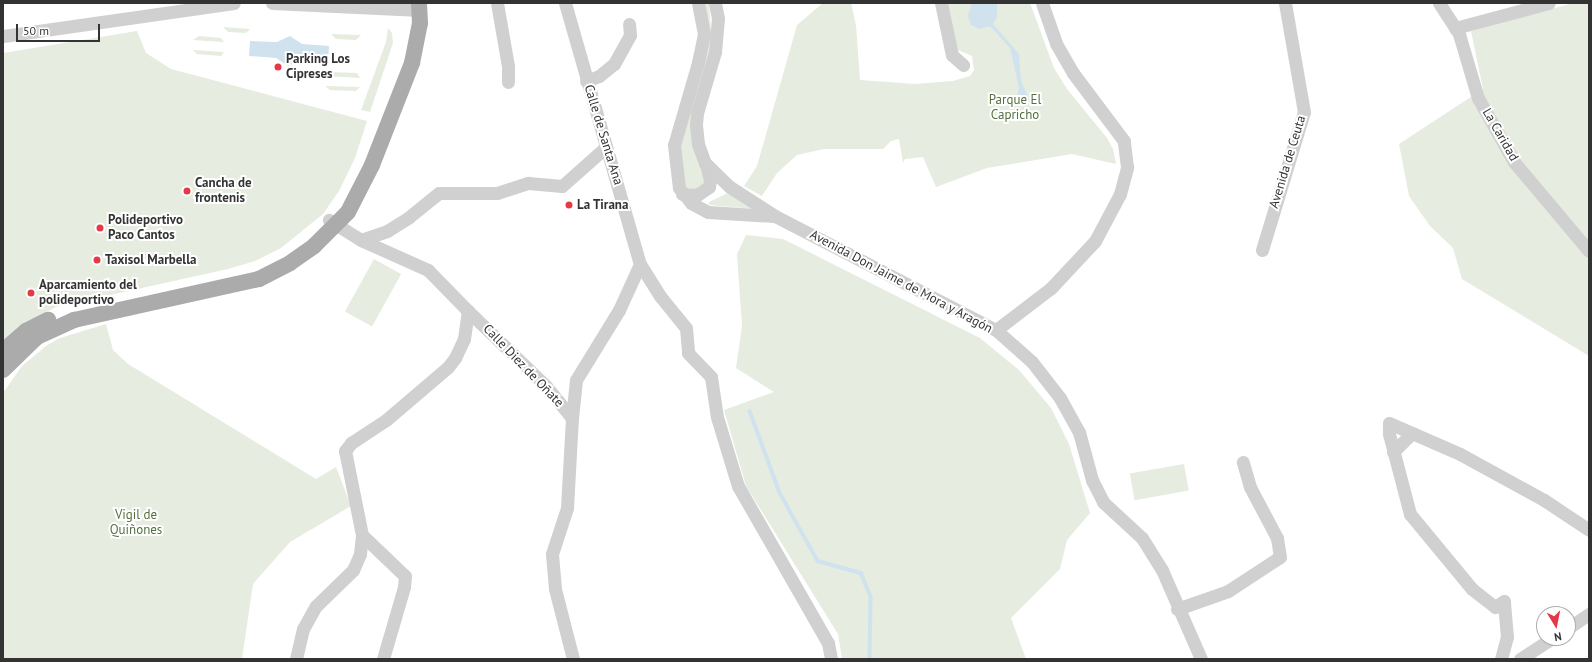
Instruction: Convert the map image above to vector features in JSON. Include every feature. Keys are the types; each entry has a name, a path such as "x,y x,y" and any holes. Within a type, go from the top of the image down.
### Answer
{"main road":[{"path":"3,370 24,347 52,329 74,320 259,278 290,263 332,223 347,195 380,122 404,53 409,24 414,7"},
{"path":"3,351 26,331 62,315 257,269 288,254 332,223"}],"street":[{"path":"3,36 234,3"},
{"path":"272,3 414,7"},
{"path":"497,3 508,66 508,82"},
{"name":"Calle de Santa Ana","path":"565,3 640,264 660,296 686,328 688,353 711,377 717,417 738,486 828,643 831,659"},
{"path":"698,3 704,34 697,66 674,145 675,171 682,194 697,195 709,187 710,180 706,163"},
{"name":"Avenida Don Jaime de Mora y Aragón","path":"715,3 718,18 715,52 699,107 696,125 698,144 706,163 730,187 776,216 996,330 1032,362 1060,398 1079,432 1092,480 1103,502 1142,538 1162,570 1177,609 1201,659"},
{"path":"941,3 952,55 963,65"},
{"path":"996,330 1052,288 1095,240 1119,198 1127,167 1127,153 1124,141 1072,73 1056,43 1042,3"},
{"name":"Avenida de Ceuta","path":"1262,250 1304,112 1285,3"},
{"name":"La Caridad","path":"1439,3 1455,28 1478,98 1514,162 1589,251"},
{"path":"1455,28 1548,3"},
{"path":"586,80 599,76 614,64 630,36 629,24"},
{"path":"362,240 387,231 409,217 439,193 497,193 528,183 562,186 606,147"},
{"name":"Avenida Don Jaime de Mora y Aragón","path":"682,194 691,203 708,212 776,216"},
{"name":"Calle Diez de Oñate","path":"332,223 362,240 428,270 546,386 572,418 566,508 552,554 555,589 573,659"},
{"path":"572,418 576,380 619,310 640,264"},
{"path":"296,659 298,640 316,606 358,564 362,535 345,451 351,443 386,420 448,367 455,358 464,339 468,311"},
{"path":"1500,659 1507,637 1504,601 1495,607 1472,589 1410,514 1393,452 1388,423 1460,454 1544,500 1589,530"},
{"path":"1393,452 1412,433"},
{"path":"1177,609 1228,590 1280,557 1277,538 1250,487 1243,462"},
{"path":"362,535 405,576 384,659"},
{"path":"1576,623 1589,614"},
{"path":"1520,659 1540,646"}],"green space":[{"path":"705,3 709,3 712,42 692,115 706,183 696,191 685,187 679,152 707,23"},
{"name":"Parque El Capricho","path":"823,3 851,3 856,25 860,80 915,84 953,81 970,76 974,70 972,56 958,50 955,45 946,3 1030,3 1054,68 1067,89 1107,138 1113,149 1116,164 1072,154 987,168 936,187 923,157 905,159 903,163 899,139 891,141 883,149 824,149 797,155 777,173 762,196 744,186 757,166 797,25"},
{"path":"1573,3 1589,4 1589,356 1462,279 1453,248 1430,226 1409,196 1399,144 1483,89 1471,31"},
{"path":"223,27 250,29 246,33 228,32"},
{"path":"388,28 392,33 393,43 370,112 361,110 386,42"},
{"path":"137,31 146,53 171,69 367,121 355,158 339,191 323,214 281,248 255,261 228,269 56,307 25,323 3,342 3,53"},
{"path":"331,34 361,35 356,40 336,39"},
{"path":"199,36 221,38 224,42 193,40"},
{"path":"193,50 224,52 221,56 197,54"},
{"path":"331,72 357,73 360,78 326,76"},
{"path":"325,86 360,87 356,91 330,90"},
{"path":"728,193 755,209 709,205 709,202"},
{"path":"746,235 783,239 980,338 1019,370 1051,408 1069,444 1090,513 1067,540 1060,569 1011,618 1026,659 842,659 838,634 746,486 724,410 774,392 736,368 742,326 737,254"},
{"path":"374,259 401,274 372,327 345,311"},
{"name":"Vigil de Quiñones","path":"106,324 113,350 128,364 316,479 336,467 351,506 290,542 253,584 242,659 3,659 3,393 22,366 46,346 60,338"},
{"path":"1184,464 1189,491 1135,500 1130,474"}],"water":[{"path":"972,3 997,3 997,17 993,24 1019,54 1021,81 1029,99 1027,106 1015,104 1019,88 1010,48 990,26 980,29 971,25 968,16"},
{"path":"290,36 302,44 329,46 328,61 301,60 288,66 276,58 249,56 250,41 277,42"}],"waterway":[{"path":"750,411 780,493 818,561 861,573 871,597 870,659"}],"place":[{"name":"Parking Los Cipreses","path":"278,67"},
{"name":"Cancha de frontenis","path":"187,191"},
{"name":"La Tirana","path":"569,205"},
{"name":"Polideportivo Paco Cantos","path":"100,228"},
{"name":"Taxisol Marbella","path":"97,260"},
{"name":"Aparcamiento del polideportivo","path":"31,293"}]}
